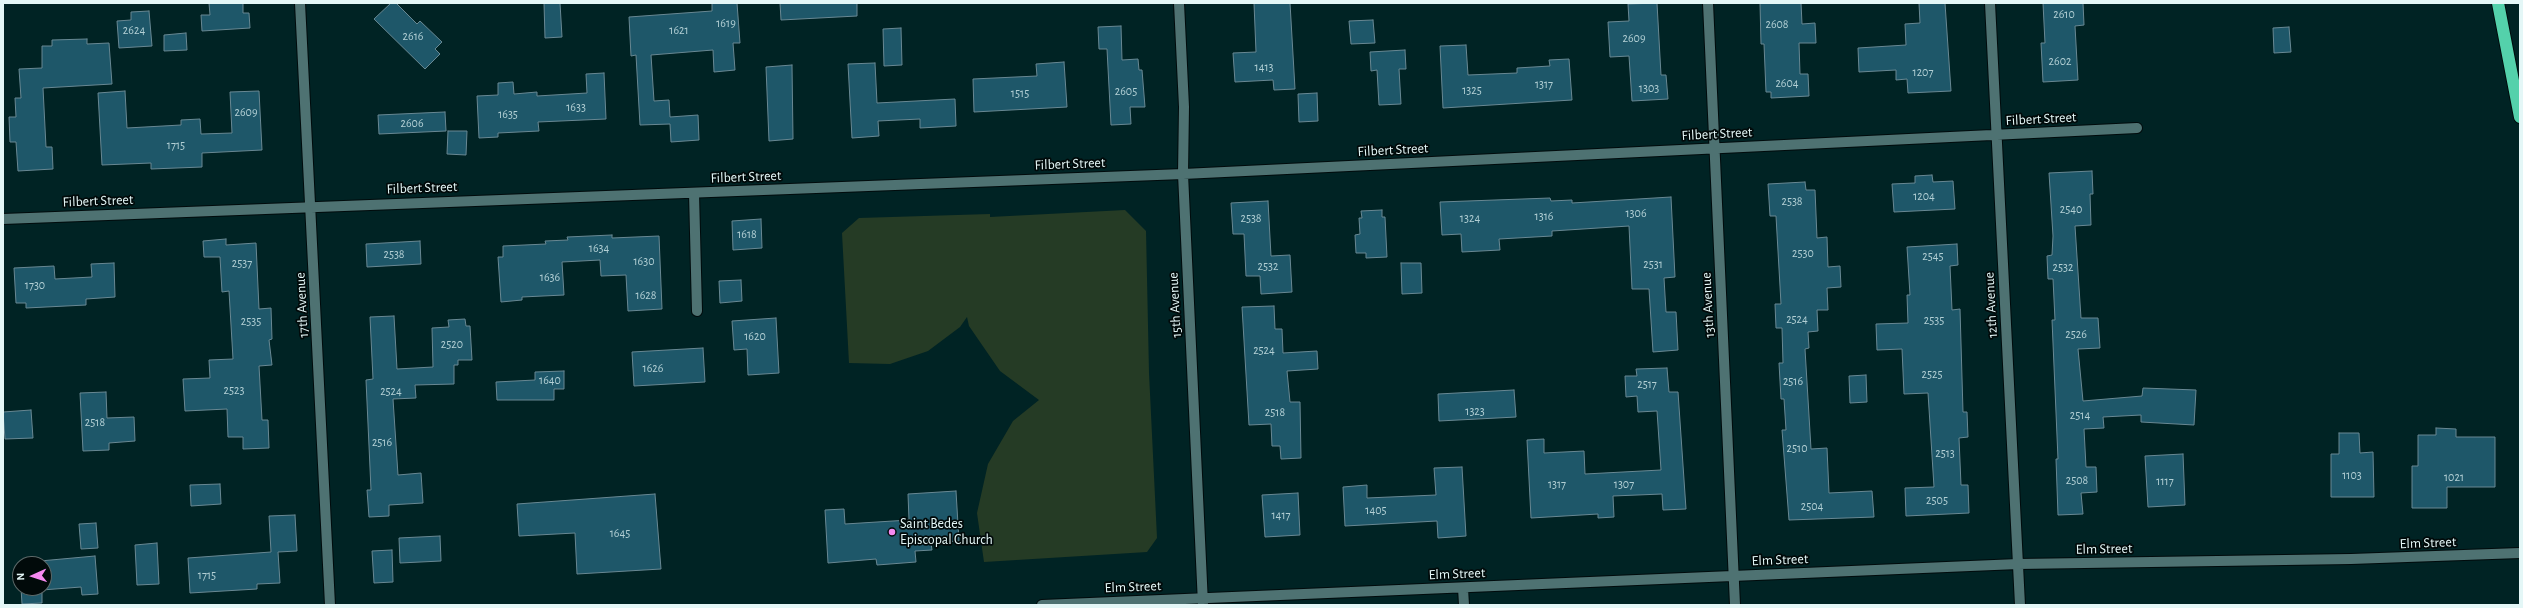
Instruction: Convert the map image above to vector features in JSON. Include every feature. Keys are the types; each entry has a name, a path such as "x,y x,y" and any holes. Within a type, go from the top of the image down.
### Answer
{"highway":[{"path":"2498,3 2520,117"}],"street":[{"name":"17th Avenue","path":"300,3 312,206 330,605"},
{"name":"15th Avenue","path":"1179,3 1184,107 1183,174 1202,602"},
{"name":"13th Avenue","path":"1708,3 1735,605"},
{"name":"12th Avenue","path":"1990,3 2020,605"},
{"name":"Filbert Street","path":"3,219 312,206 1183,174 2137,128"},
{"path":"694,193 697,311"},
{"name":"Elm Street","path":"1042,605 1202,602 1463,588 2018,564 2351,559 2520,553"},
{"path":"1463,588 1464,605"}],"green space":[{"path":"1125,210 1146,231 1149,373 1157,538 1147,552 984,562 977,513 988,464 1013,421 1039,400 1000,371 969,326 967,317 960,327 928,351 890,364 849,363 842,233 859,218 990,214 990,217"}],"building":[{"path":"209,3 243,3 243,13 249,13 250,28 202,31 201,15 210,15"},
{"path":"391,3 396,3 417,24 420,21 442,42 435,49 440,54 425,69 374,19"},
{"path":"544,3 560,3 562,37 545,38"},
{"path":"712,3 737,3 740,43 733,43 735,70 714,72 713,50 651,55 654,101 669,100 670,117 698,115 699,140 671,142 670,124 640,125 636,55 631,56 629,17 712,11"},
{"path":"780,3 857,3 857,16 781,20"},
{"path":"1254,3 1290,3 1295,89 1274,90 1273,80 1235,82 1233,53 1256,52"},
{"path":"1657,3 1661,75 1666,75 1668,99 1632,101 1629,56 1610,57 1608,22 1629,21 1628,4"},
{"path":"1760,3 1801,3 1802,24 1815,23 1816,43 1799,43 1800,74 1808,74 1809,96 1771,98 1771,92 1766,92 1764,44 1761,44"},
{"path":"1919,3 1945,3 1951,91 1908,93 1907,79 1896,80 1896,70 1859,72 1858,48 1906,45 1905,24 1920,23"},
{"path":"2043,3 2083,3 2084,25 2075,26 2078,80 2043,82 2041,43 2045,43"},
{"path":"149,11 152,46 119,48 117,21 131,20 131,12"},
{"path":"1373,20 1375,43 1351,44 1349,21"},
{"path":"1121,26 1122,60 1138,59 1139,70 1142,70 1145,107 1130,107 1131,124 1111,125 1107,49 1099,49 1098,27"},
{"path":"2289,27 2291,52 2274,53 2273,28"},
{"path":"901,28 902,65 884,66 883,29"},
{"path":"186,33 187,50 164,51 164,35"},
{"path":"87,39 87,44 109,43 112,84 43,88 46,147 52,147 53,169 18,171 16,142 10,142 9,117 16,117 15,98 21,98 19,69 42,68 42,46 52,46 52,40"},
{"path":"1466,45 1468,75 1517,73 1517,68 1550,66 1549,60 1569,59 1572,100 1443,108 1440,46"},
{"path":"1405,50 1406,69 1399,69 1401,104 1379,105 1377,70 1371,71 1370,52"},
{"path":"1064,62 1067,107 974,112 973,79 1037,76 1036,64"},
{"path":"875,63 877,103 955,99 956,126 920,128 920,119 878,121 879,136 852,138 848,64"},
{"path":"792,65 793,139 769,141 766,67"},
{"path":"604,73 606,119 538,122 539,131 498,133 498,137 479,138 477,96 498,95 498,83 513,82 514,94 537,92 537,96 587,93 586,74"},
{"path":"125,91 127,128 181,125 181,120 200,119 201,134 232,133 230,92 259,91 262,150 202,153 202,167 151,169 151,163 102,165 98,93"},
{"path":"1317,93 1318,121 1299,122 1298,94"},
{"path":"445,112 446,131 379,134 378,115"},
{"path":"448,131 467,131 466,155 447,154"},
{"path":"2092,171 2093,194 2090,194 2091,225 2075,226 2081,318 2098,318 2100,348 2078,349 2083,401 2142,396 2143,388 2196,390 2194,425 2141,422 2141,415 2103,417 2104,428 2084,429 2086,467 2096,467 2097,492 2081,493 2083,514 2058,515 2056,459 2058,459 2052,320 2055,320 2053,279 2048,279 2047,256 2052,255 2053,236 2049,173"},
{"path":"1932,175 1933,182 1953,181 1955,209 1894,212 1892,184 1915,183 1915,176"},
{"path":"1805,182 1806,190 1815,190 1817,238 1827,237 1828,267 1840,266 1841,287 1827,288 1828,310 1817,310 1818,331 1808,332 1809,348 1805,349 1811,449 1827,448 1829,493 1872,491 1874,517 1789,520 1782,430 1786,430 1784,399 1781,399 1779,363 1783,363 1782,328 1776,328 1775,304 1781,304 1776,216 1770,216 1768,184"},
{"path":"1671,197 1675,277 1664,278 1666,312 1676,312 1678,350 1653,352 1649,289 1632,289 1629,226 1552,231 1552,236 1499,239 1500,250 1462,252 1461,234 1442,235 1440,202 1550,198 1551,201 1572,200 1572,203"},
{"path":"1268,201 1271,256 1290,255 1292,292 1261,294 1260,276 1246,276 1244,234 1233,234 1231,203"},
{"path":"1382,210 1382,217 1385,217 1387,257 1366,258 1366,253 1356,253 1355,235 1360,234 1359,218 1362,218 1361,211"},
{"path":"761,219 762,248 733,250 732,221"},
{"path":"612,235 612,238 659,236 662,309 628,311 626,275 601,276 600,260 562,262 564,295 522,297 522,300 501,302 498,257 503,257 503,246 546,244 545,241 568,240 567,237"},
{"path":"226,239 226,245 256,243 259,309 271,308 272,339 269,340 272,365 259,366 262,420 268,420 269,448 243,449 243,437 228,437 227,409 185,411 183,379 210,378 209,360 233,359 229,291 222,292 220,257 204,257 203,241"},
{"path":"420,241 421,264 367,267 366,244"},
{"path":"1957,244 1958,265 1950,266 1952,310 1960,309 1963,412 1967,412 1968,437 1959,438 1961,485 1968,485 1969,513 1906,516 1905,488 1934,487 1928,393 1904,394 1902,349 1877,350 1876,324 1908,323 1907,295 1910,295 1907,247"},
{"path":"114,263 115,297 86,299 86,305 26,308 26,303 16,303 14,268 54,266 55,279 92,277 91,264"},
{"path":"1401,263 1421,263 1422,293 1402,294"},
{"path":"741,280 742,301 720,303 719,281"},
{"path":"1274,306 1275,329 1282,329 1283,353 1317,351 1318,369 1287,371 1290,402 1300,402 1301,458 1281,459 1280,446 1272,446 1271,424 1249,425 1242,307"},
{"path":"394,316 397,369 433,367 432,328 449,327 448,320 465,319 466,326 470,326 472,360 458,360 458,365 454,365 454,384 415,385 416,398 393,399 398,475 421,473 423,503 389,505 389,516 369,517 367,490 371,490 366,380 373,379 370,317"},
{"path":"776,318 779,373 748,375 747,349 734,350 732,321"},
{"path":"703,348 705,382 634,386 632,352"},
{"path":"1667,368 1669,392 1678,392 1686,509 1663,510 1662,494 1613,496 1614,517 1598,518 1598,514 1531,518 1527,440 1544,439 1544,453 1584,451 1585,474 1661,470 1657,411 1638,412 1637,396 1626,397 1625,376 1637,376 1636,369"},
{"path":"564,371 564,389 554,389 554,400 497,400 496,382 535,380 535,372"},
{"path":"1866,375 1867,402 1850,403 1849,376"},
{"path":"1514,390 1516,417 1439,421 1438,394"},
{"path":"106,392 107,418 134,417 135,441 109,443 109,450 83,451 80,393"},
{"path":"31,410 33,438 5,439 3,412"},
{"path":"2436,428 2456,429 2456,437 2495,437 2495,487 2447,487 2447,508 2412,508 2412,466 2418,466 2418,435 2436,435"},
{"path":"2339,433 2359,433 2360,453 2373,452 2374,497 2331,497 2331,454 2339,454"},
{"path":"2183,454 2185,505 2148,507 2145,456"},
{"path":"1462,467 1466,536 1438,538 1437,521 1345,526 1343,487 1367,485 1367,498 1436,495 1434,468"},
{"path":"220,484 221,504 191,506 190,485"},
{"name":"Saint Bedes Episcopal Church","path":"956,491 959,541 931,543 932,550 915,551 916,562 877,565 876,559 828,563 825,510 844,509 845,524 909,520 908,494"},
{"path":"1298,493 1300,535 1265,537 1262,495"},
{"path":"655,494 661,569 577,574 575,533 519,536 517,504"},
{"path":"295,515 297,551 278,552 280,583 257,584 257,589 190,593 188,558 271,552 269,516"},
{"path":"96,523 98,548 81,549 79,524"},
{"path":"440,536 441,561 400,563 399,538"},
{"path":"157,543 159,584 137,585 135,545"},
{"path":"392,550 393,582 374,583 372,551"},
{"path":"95,556 98,594 82,595 81,587 52,589 52,560"},
{"path":"22,596 42,596 42,603 22,604"}],"place":[{"name":"Saint Bedes Episcopal Church","path":"892,532"}]}
